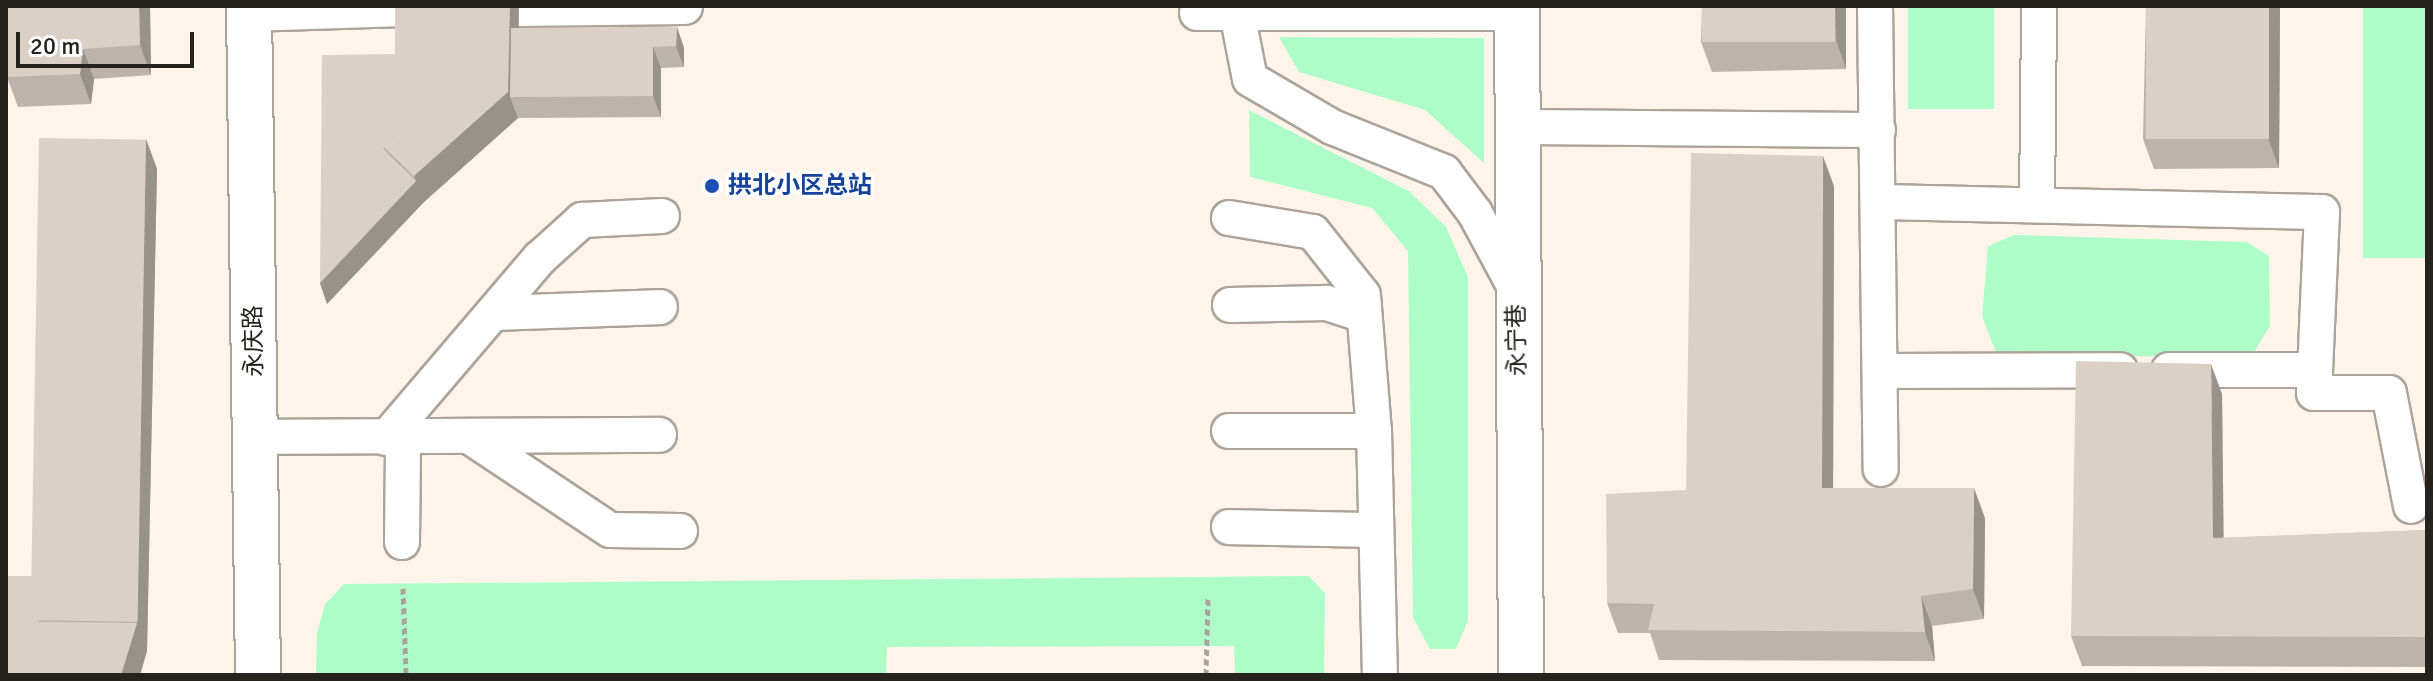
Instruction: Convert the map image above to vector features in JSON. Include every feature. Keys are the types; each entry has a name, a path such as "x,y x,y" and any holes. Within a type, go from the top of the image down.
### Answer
{"street":[{"name":"永庆路","path":"249,10 258,675"},
{"name":"永宁巷","path":"1517,10 1515,127 1521,675"}],"lane":[{"path":"1875,6 1881,469"},
{"path":"2037,205 2039,6"},
{"path":"519,9 685,7"},
{"path":"249,10 403,9"},
{"path":"1197,13 1517,10"},
{"path":"1237,13 1250,79 1332,127 1444,172 1475,213 1516,289"},
{"path":"1515,127 1878,130"},
{"path":"1879,202 2322,212 2314,393 2389,393 2411,506"},
{"path":"402,542 394,438 540,258 582,220 662,216"},
{"path":"1229,218 1313,232 1363,295 1374,431 1373,530 1380,675"},
{"path":"1230,305 1327,303 1364,315"},
{"path":"497,313 660,307"},
{"path":"1880,371 2315,370"},
{"path":"1229,431 1374,431"},
{"path":"255,437 659,435"},
{"path":"472,438 610,530 680,531"},
{"path":"1229,527 1373,530"}],"path":[{"path":"402,542 406,675"},
{"path":"1206,675 1208,597"}],"green space":[{"path":"1908,6 1994,6 1994,109 1908,109"},
{"path":"2363,6 2427,6 2427,258 2363,258"},
{"path":"1279,37 1484,38 1484,163 1425,110 1299,72"},
{"path":"1249,110 1409,191 1446,227 1468,277 1468,621 1456,649 1430,649 1413,618 1408,251 1372,208 1250,177"},
{"path":"2014,235 2247,242 2269,256 2270,326 2251,357 1997,355 1982,316 1988,246"},
{"path":"1309,576 1325,593 1324,675 1235,675 1234,646 887,647 886,675 316,675 317,633 325,604 344,584"}],"building":[{"path":"6,6 139,6 140,45 83,49 80,74 7,77"},
{"path":"395,6 510,6 508,92 414,176 383,146 395,135"},
{"path":"1702,6 1835,6 1835,42 1702,42"},
{"path":"2146,6 2269,6 2269,139 2146,139"},
{"path":"677,27 676,46 653,47 653,96 510,97 511,28"},
{"path":"395,54 395,135 383,146 416,181 320,283 322,55"},
{"path":"39,138 146,140 138,622 31,620"},
{"path":"1691,153 1823,156 1822,488 1974,488 1973,589 1921,596 1925,632 1648,630 1654,604 1607,603 1606,494 1686,490"},
{"path":"2076,361 2211,364 2213,538 2427,530 2427,637 2071,636"},
{"path":"6,576 38,576 39,622 137,623 121,675 6,675"}],"place":[{"name":"拱北小区总站","path":"712,186"}]}
